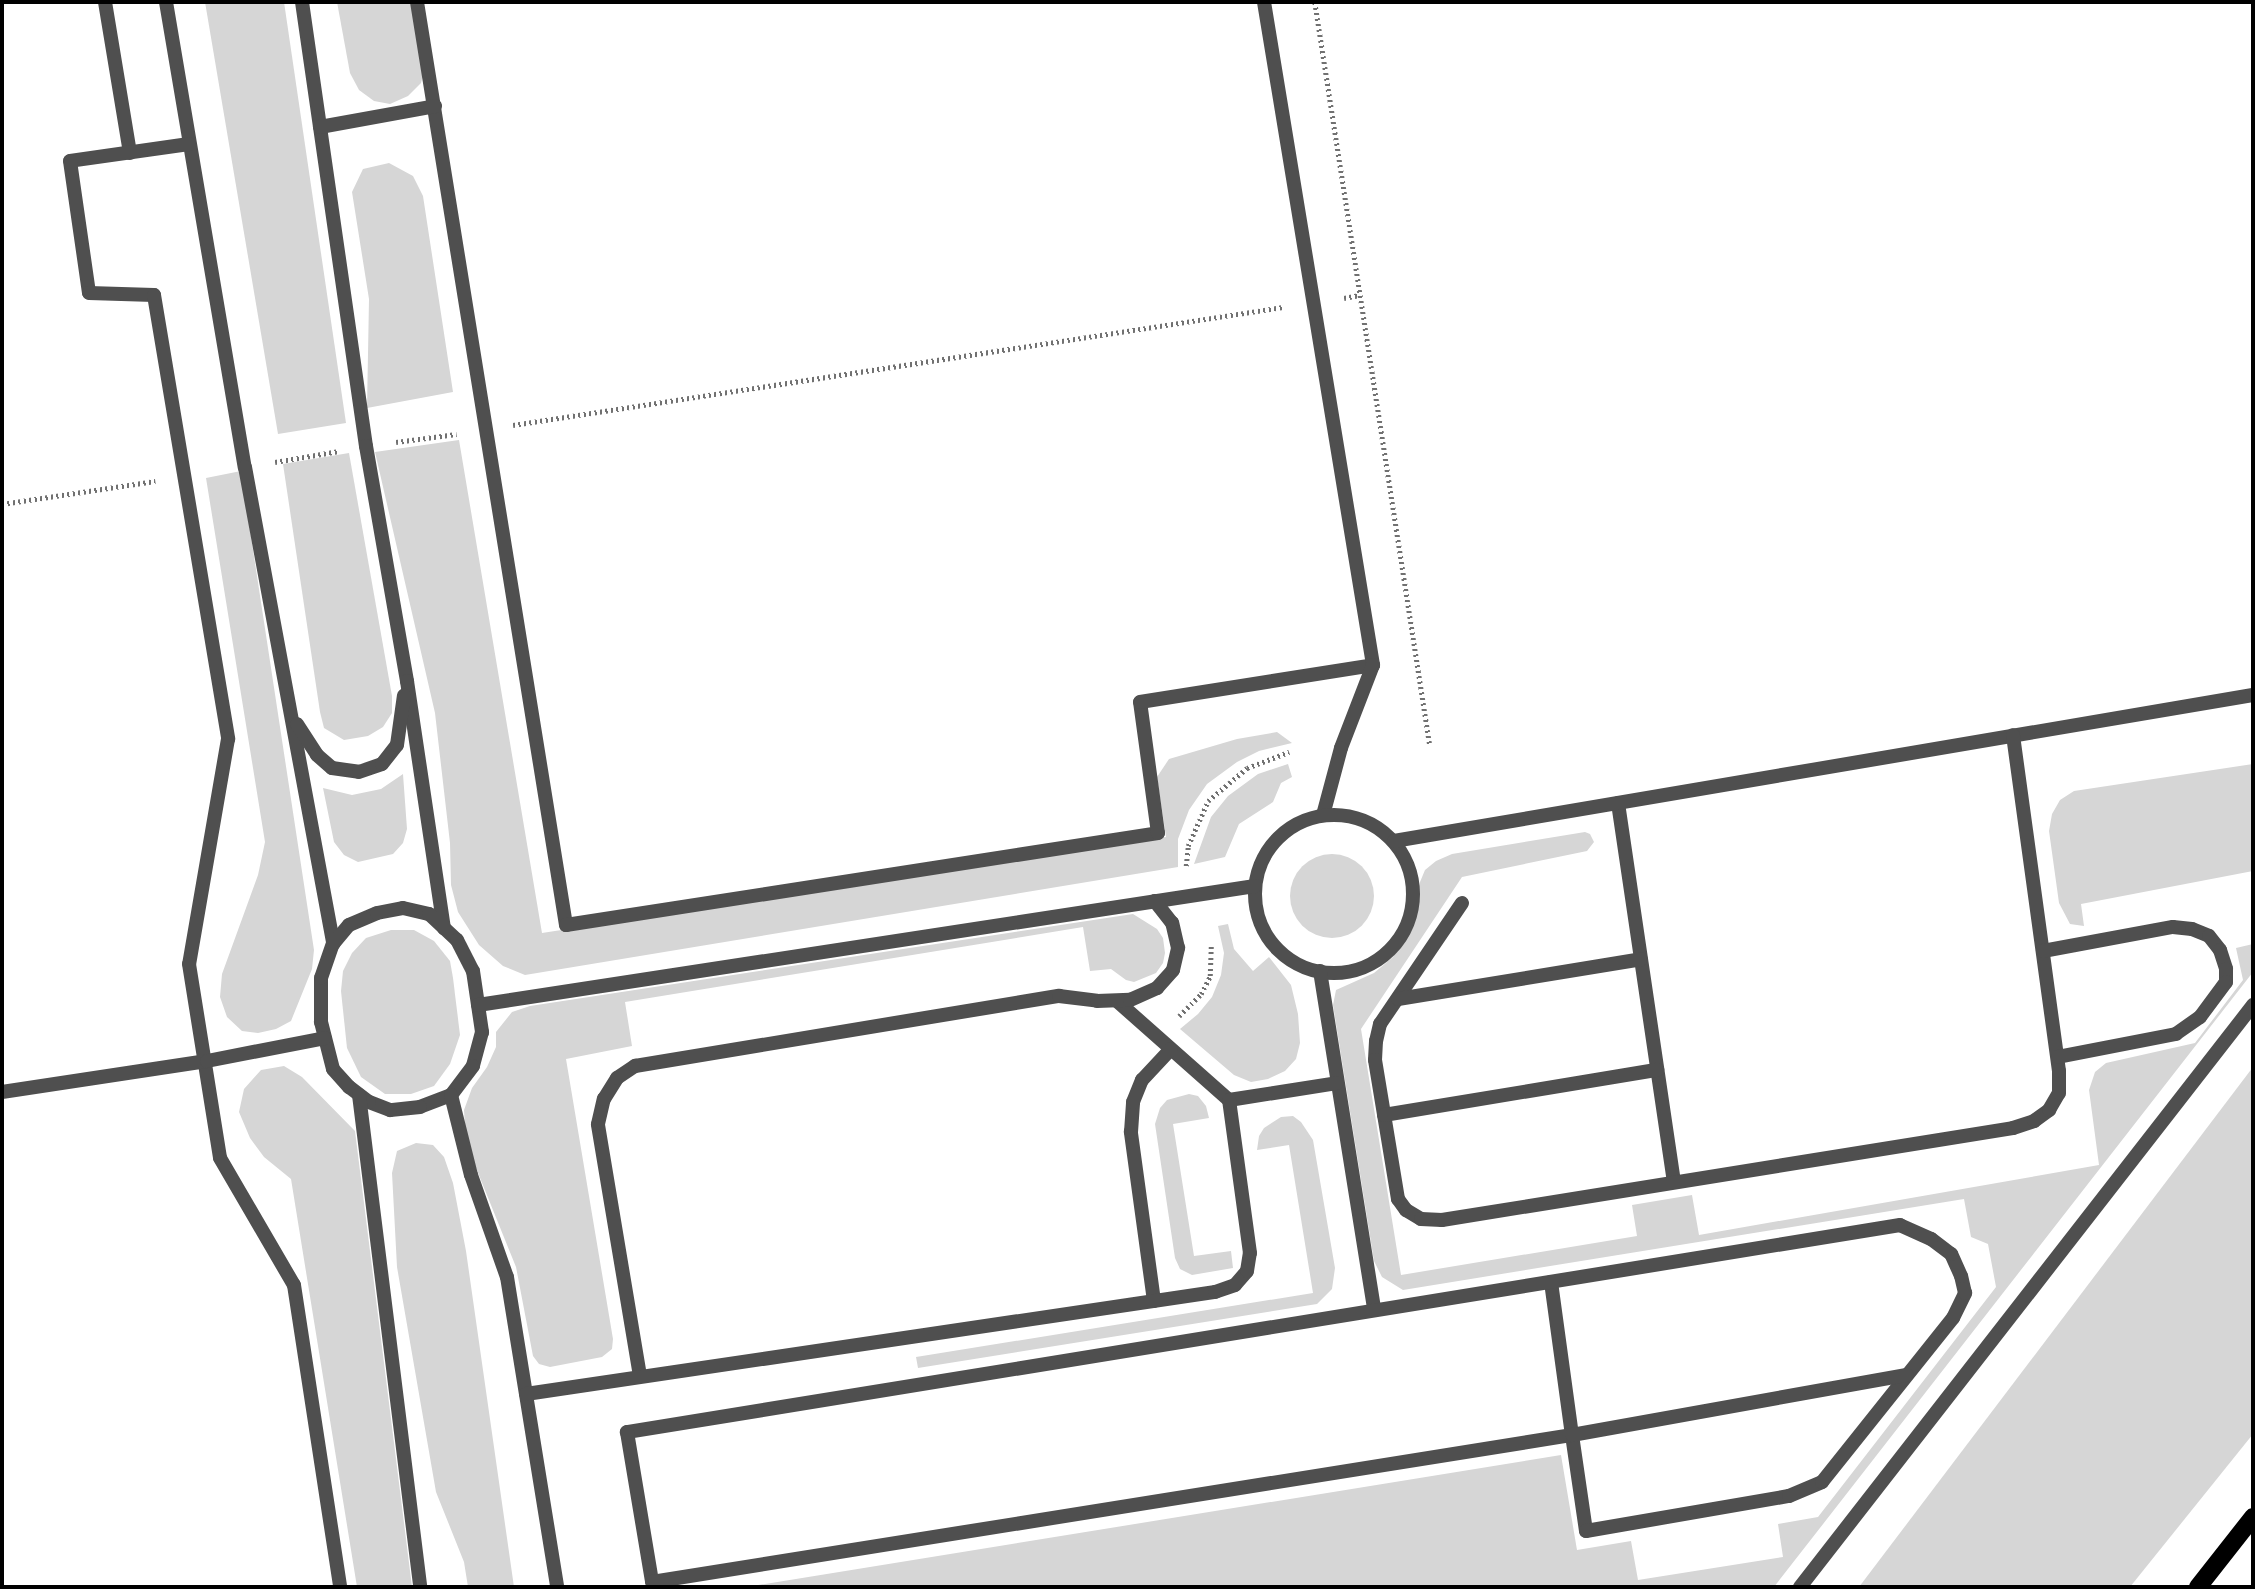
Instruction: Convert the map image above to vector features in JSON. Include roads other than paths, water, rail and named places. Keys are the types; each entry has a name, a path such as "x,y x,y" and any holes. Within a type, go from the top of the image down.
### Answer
{"main road":[{"path":"2198,1587 2253,1517"}],"lane":[{"path":"105,2 130,153"},
{"path":"166,2 245,467 294,720 332,944"},
{"path":"302,2 366,446 407,681 444,928"},
{"path":"417,2 566,925 1158,833 1140,702 1373,665"},
{"path":"1264,2 1373,665 1341,748 1323,815"},
{"path":"320,127 435,106"},
{"path":"189,144 70,162 89,293 154,295 228,739 189,964 207,1061 220,1158 294,1285 340,1587"},
{"path":"294,720 317,755 332,768 359,772 382,764 397,745 407,681"},
{"path":"1394,841 2253,695"},
{"path":"1462,903 1380,1024 1376,1041 1375,1060 1398,1199 1406,1210 1421,1219 1441,1220 2012,1128 2034,1121 2049,1110 2059,1093 2058,1057 2013,735"},
{"path":"1618,803 1674,1182"},
{"path":"1323,815 1349,816 1374,825 1394,841 1408,864 1414,890 1411,916 1400,939 1381,958 1358,971 1332,974 1306,969 1283,956 1266,937 1256,912 1255,886 1262,860 1276,839 1297,823 1323,815"},
{"path":"478,1005 1255,886"},
{"path":"640,1377 598,1125 604,1099 617,1078 635,1066 1059,996 1130,1000 1157,988 1172,970 1178,948 1172,923 1155,901"},
{"path":"403,908 429,914 444,928 457,940 473,971 482,1032 473,1066 450,1095 421,1107 390,1110 359,1095 334,1069 321,1022 321,978 332,944 349,925 377,913 403,908"},
{"path":"2043,951 2173,927 2192,929 2209,936 2220,950 2226,969 2226,982 2200,1017 2176,1034 2058,1057"},
{"path":"1398,999 1641,959"},
{"path":"1320,971 1374,1310"},
{"path":"526,1394 1214,1292 1235,1285 1247,1271 1250,1253 1229,1100 1117,1001"},
{"path":"1800,1587 2253,1006"},
{"path":"2,1092 207,1061 326,1038"},
{"path":"1154,1301 1131,1132 1133,1102 1142,1080 1171,1049"},
{"path":"1384,1115 1657,1070"},
{"path":"1229,1100 1338,1083"},
{"path":"359,1095 420,1587"},
{"path":"450,1095 471,1175 507,1277 556,1587"},
{"path":"1550,1282 1572,1435 1586,1531 1789,1496 1822,1482 1907,1376 1953,1318 1965,1293 1951,1254 1931,1239 1900,1225 627,1432 652,1582 1572,1435 1907,1376"}]}
